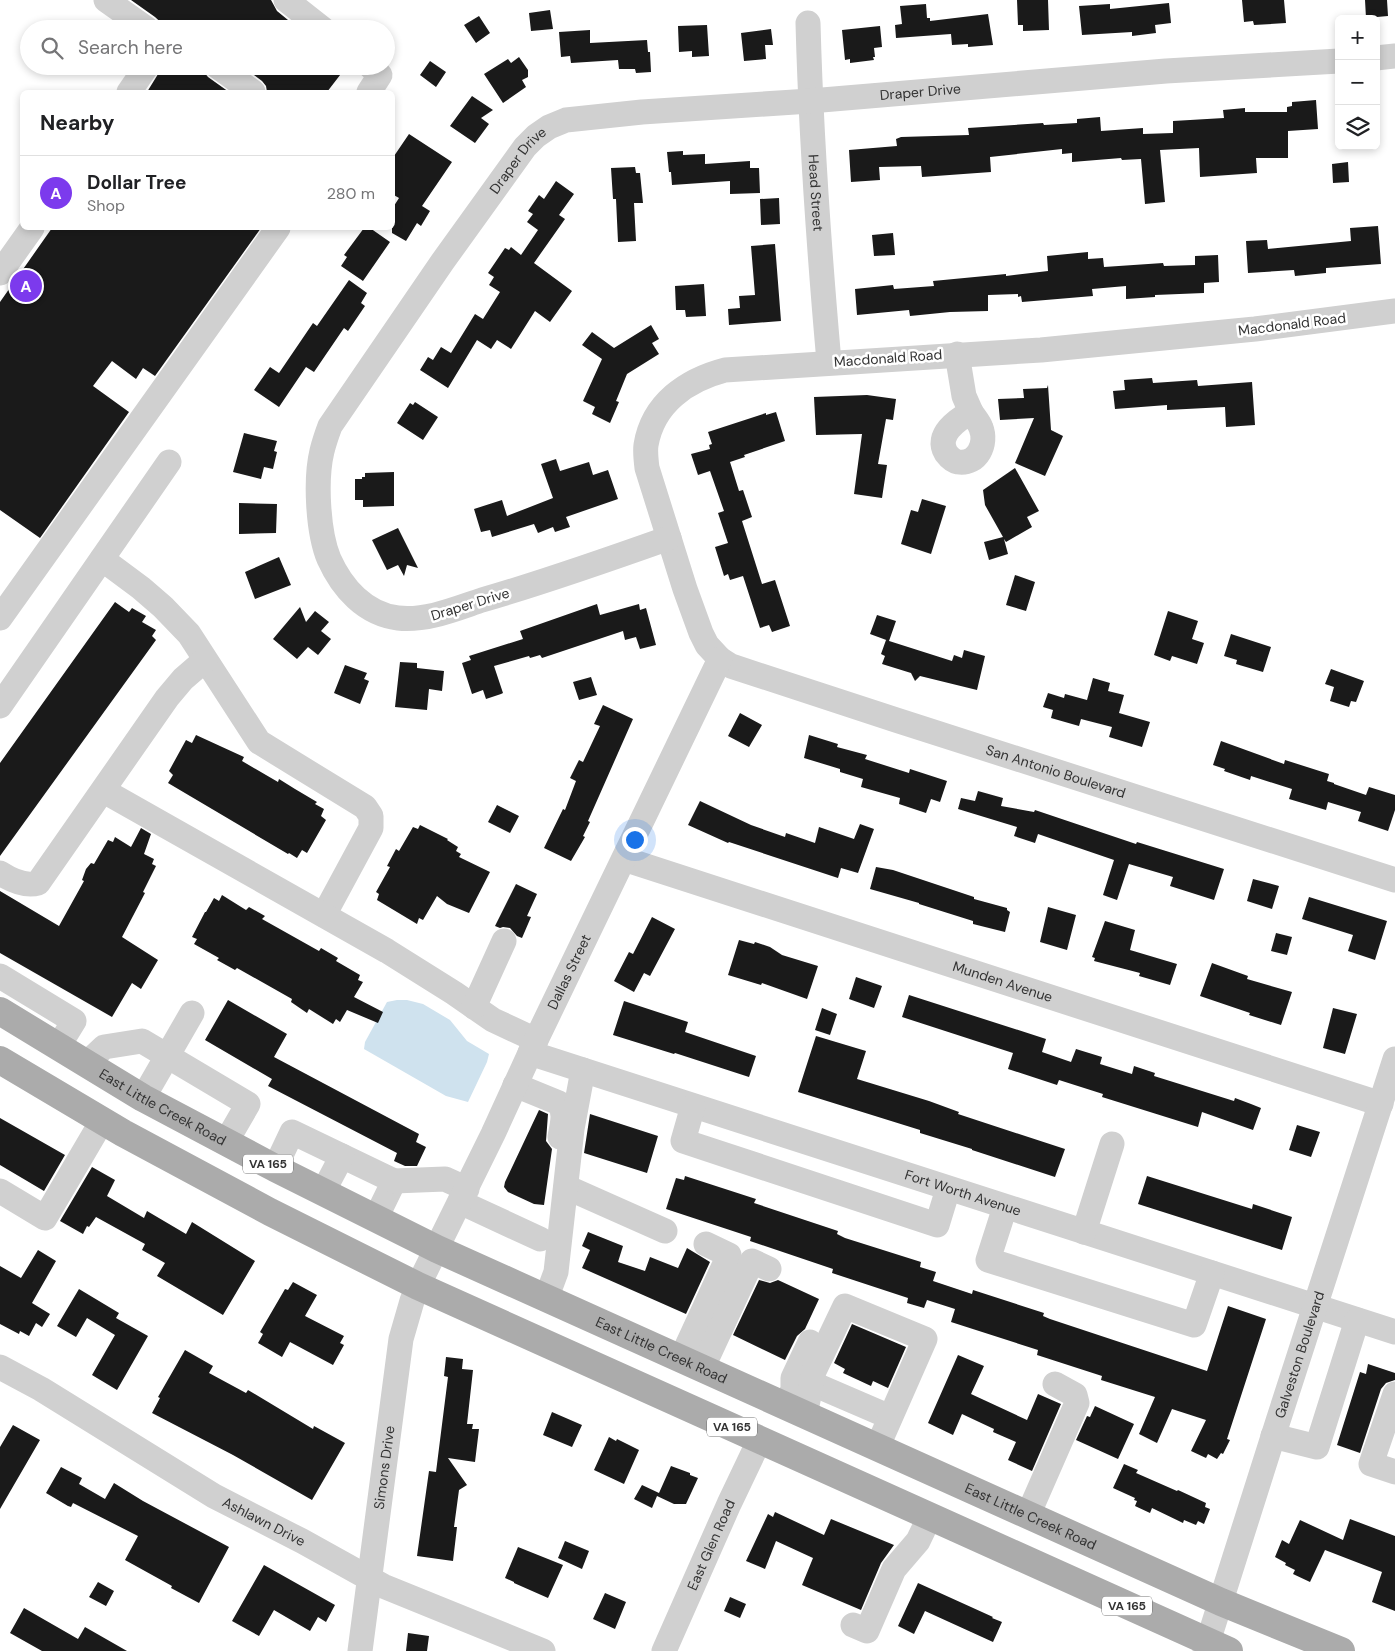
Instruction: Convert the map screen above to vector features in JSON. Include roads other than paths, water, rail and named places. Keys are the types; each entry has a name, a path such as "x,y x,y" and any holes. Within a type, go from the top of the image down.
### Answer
{"main road":[{"name":"East Little Creek Road","path":"0,1011 143,1098 275,1168 437,1249 1221,1602 1341,1651"},
{"name":"VA 165","path":"0,1060 102,1121 270,1212 418,1286 930,1516 1214,1648"}],"street":[{"path":"106,0 135,20"},
{"path":"286,0 312,20"},
{"name":"Head Street","path":"808,22 810,101 829,362"},
{"path":"1380,58 1395,56"},
{"name":"Draper Drive","path":"669,538 587,567 429,616 417,618 397,618 382,614 363,604 347,590 326,553 322,535 318,471 330,426 443,261 525,146 548,127 566,120 661,110 810,101 1166,71 1335,60"},
{"path":"129,90 140,75"},
{"path":"229,75 250,90"},
{"path":"370,90 380,75"},
{"path":"0,273 31,230"},
{"path":"0,618 277,230"},
{"name":"Macdonald Road","path":"720,659 707,645 701,633 647,468 646,447 650,430 658,414 670,398 705,375 725,370 829,362 1041,350 1320,322 1395,311"},
{"path":"957,354 964,396 971,412"},
{"path":"0,706 169,462"},
{"path":"102,559 141,588 163,607 189,634 259,742 365,807 371,816 371,828 324,916"},
{"name":"Dallas Street","path":"418,1286 720,659"},
{"name":"San Antonio Boulevard","path":"720,659 731,666 877,714 1395,880"},
{"path":"0,873 20,883 32,885 38,883 168,698 183,679 205,660"},
{"name":"Fort Worth Avenue","path":"104,791 387,951 533,1046 583,1070 1395,1332"},
{"name":"Munden Avenue","path":"624,858 1380,1104"},
{"path":"474,1007 504,941"},
{"path":"0,976 74,1021 58,1047"},
{"path":"25,1026 41,1002"},
{"path":"143,1098 192,1012"},
{"path":"86,1064 104,1047 142,1041 248,1104 226,1142"},
{"name":"Galveston Boulevard","path":"1214,1648 1221,1602 1395,1059"},
{"path":"558,1196 583,1070"},
{"path":"516,1085 559,1103 562,1108 556,1272 546,1299"},
{"path":"693,1106 683,1141 937,1225 948,1189"},
{"path":"0,1191 45,1218 102,1121"},
{"path":"275,1168 292,1132 394,1181 445,1179 463,1195 540,1240"},
{"path":"1084,1232 1112,1144"},
{"path":"323,1192 342,1156"},
{"path":"376,1218 394,1181"},
{"path":"558,1196 665,1231"},
{"path":"1005,1207 988,1260 1194,1324 1212,1273"},
{"path":"692,1364 729,1255 706,1244"},
{"path":"692,1364 752,1261 769,1269"},
{"name":"Simons Drive","path":"360,1651 401,1339 418,1286"},
{"path":"796,1411 793,1378 831,1296"},
{"path":"796,1411 811,1384 814,1371 845,1306 925,1340 877,1448"},
{"path":"1273,1436 1317,1447 1357,1320"},
{"name":"Ashlawn Drive","path":"0,1367 41,1389 214,1496 383,1586 543,1651"},
{"path":"811,1384 890,1418"},
{"path":"1028,1516 1076,1403 1075,1395 1055,1384"},
{"path":"1395,1394 1371,1464 1395,1472"},
{"name":"East Glen Road","path":"664,1651 760,1439"},
{"path":"853,1625 867,1631 894,1569 918,1541 930,1516"}],"water":[{"path":"407,1000 423,1004 450,1020 467,1041 489,1054 468,1102 446,1096 364,1049 365,1042 387,1002"}],"place":[{"name":"Dollar Tree","path":"26,286"}]}
